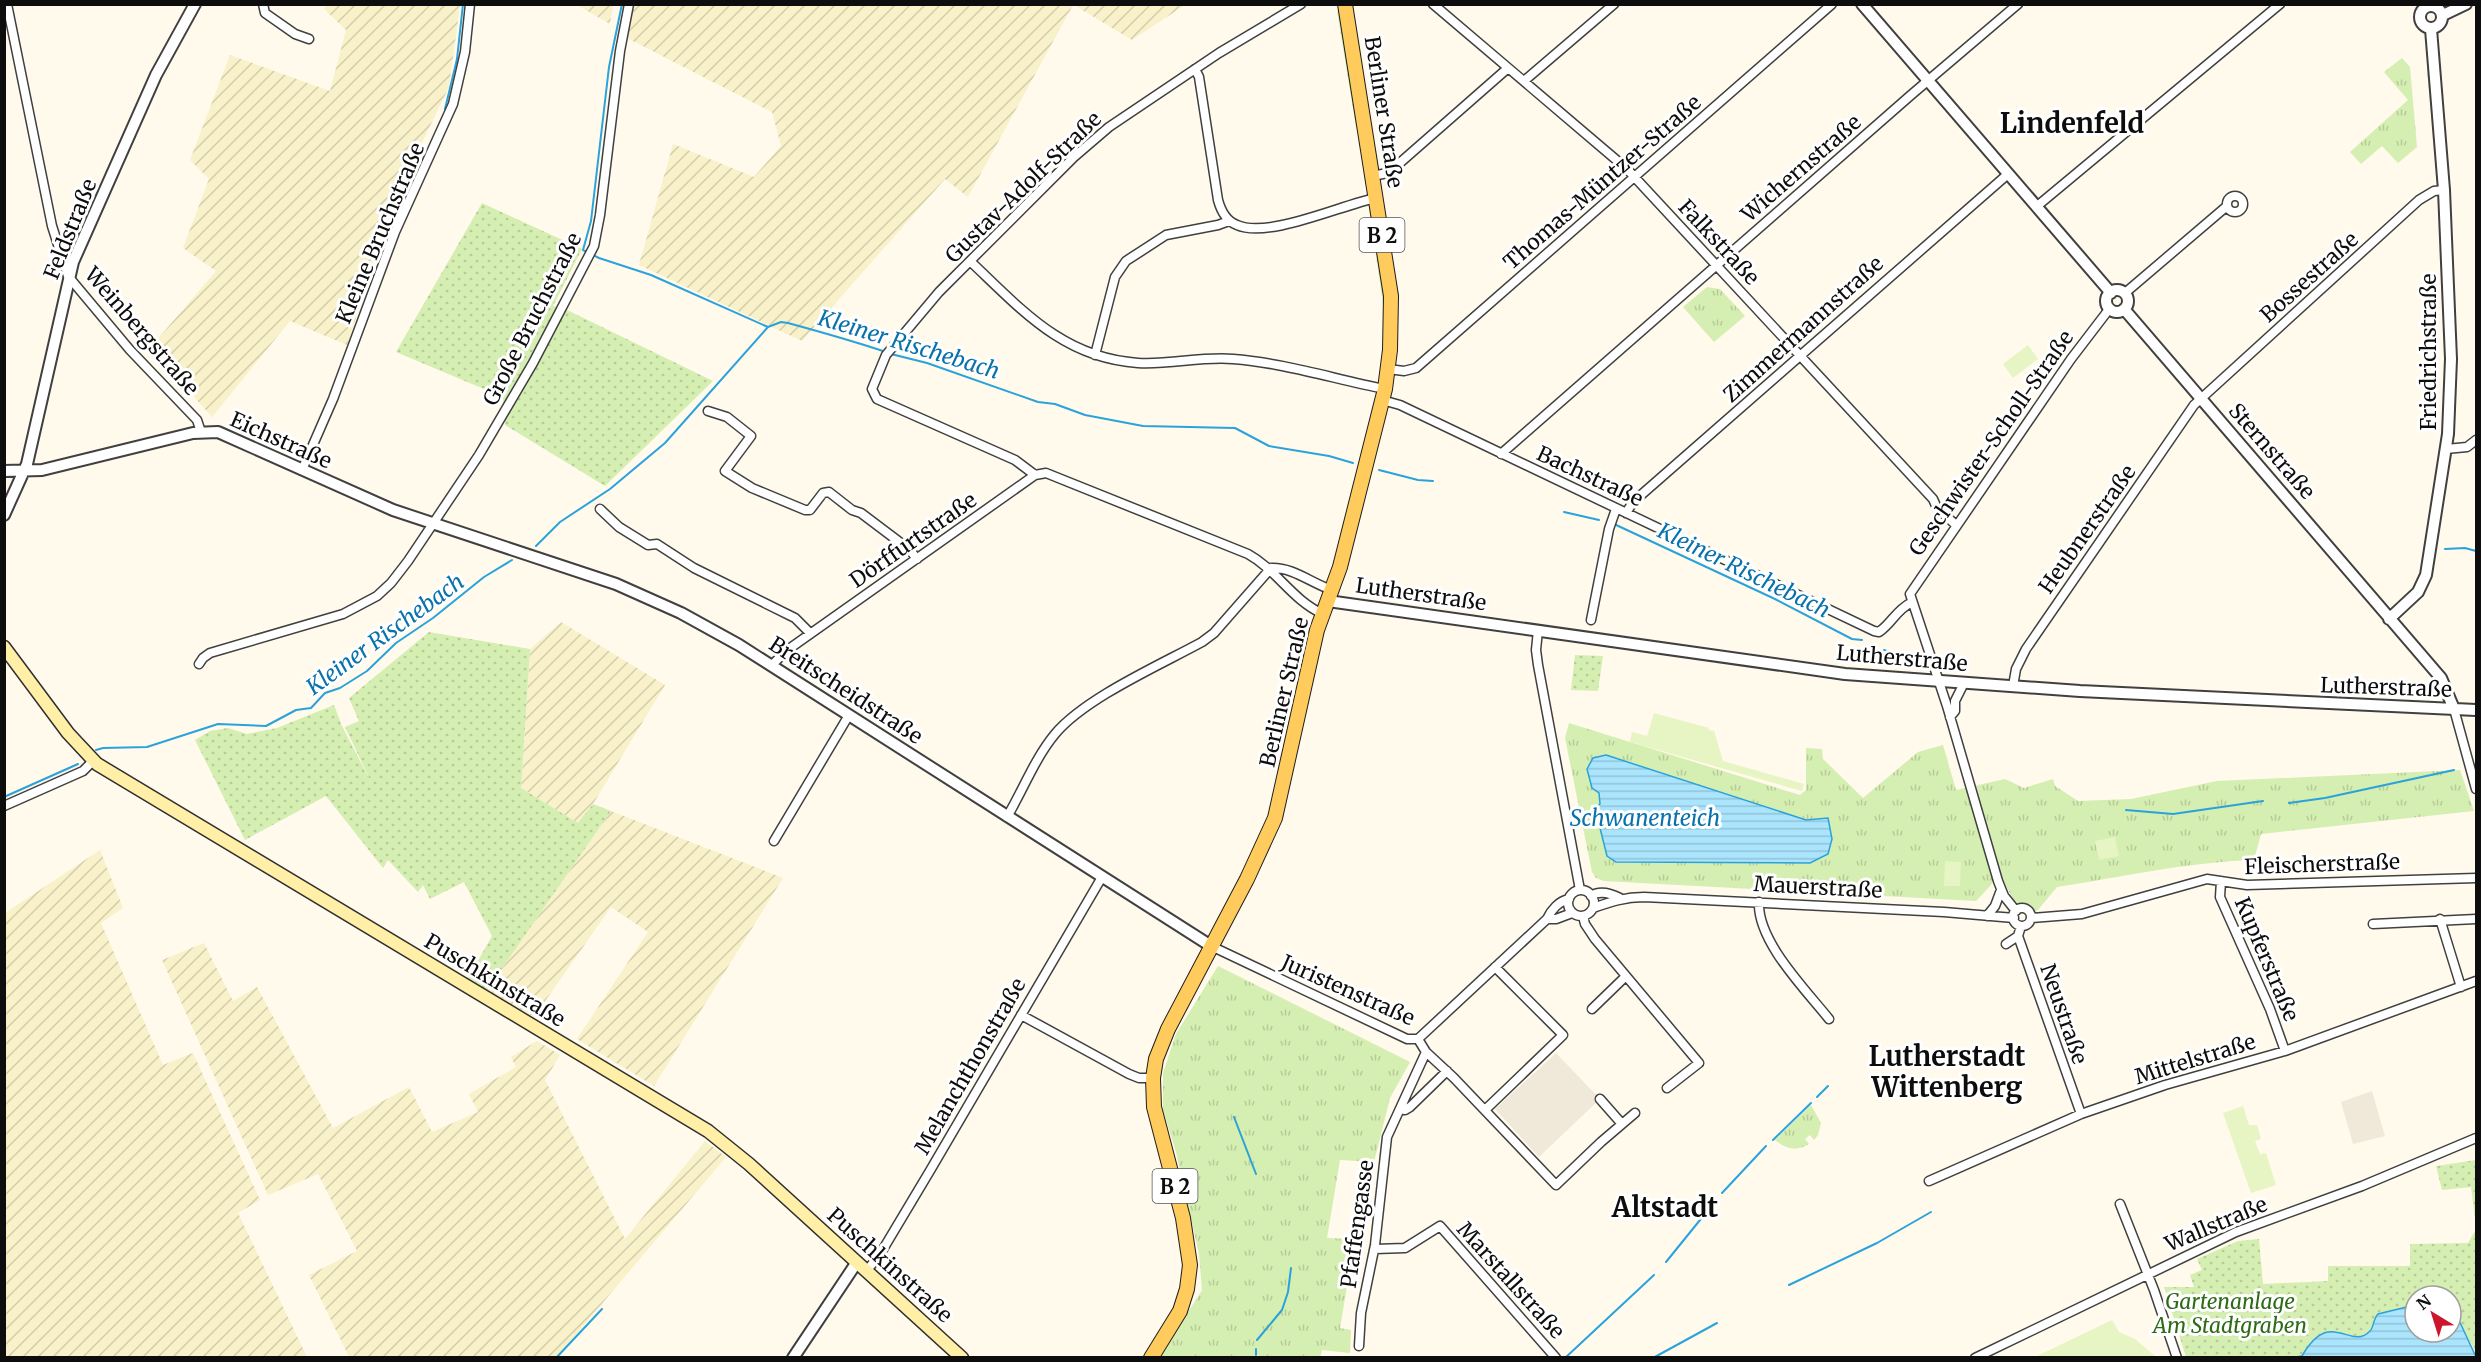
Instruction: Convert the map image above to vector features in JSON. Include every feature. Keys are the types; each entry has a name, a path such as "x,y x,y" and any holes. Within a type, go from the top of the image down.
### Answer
{"main road":[{"name":"Berliner Straße","path":"1151,1358 1180,1311 1187,1289 1190,1265 1184,1224 1155,1108 1153,1078 1162,1041 1252,868 1275,818 1317,630 1328,602 1388,369 1392,321 1391,296 1346,4"},
{"name":"Puschkinstraße","path":"4,647 90,758 118,778 699,1125 749,1164 962,1358"}],"street":[{"name":"Weinbergstraße","path":"7,4 7,21 52,226 68,276 130,350 197,420 201,432"},
{"name":"Feldstraße","path":"4,514 25,472 68,276 156,75 195,4"},
{"path":"263,4 265,13 295,34 309,39"},
{"name":"Kleine Bruchstraße","path":"302,470 333,399 395,232 450,111 465,52 470,4"},
{"name":"Große Bruchstraße","path":"199,664 210,653 343,614 367,603 385,590 399,574 499,422 590,255 600,214 620,51 629,4"},
{"name":"Gustav-Adolf-Straße","path":"1035,476 1015,460 882,403 874,395 874,382 889,351 917,321 939,292 1054,176 1109,127 1288,8 1301,4"},
{"name":"Falkstraße","path":"1434,4 1635,177 1933,499 1937,508 1956,525"},
{"path":"1524,81 1614,4"},
{"name":"Thomas-Müntzer-Straße","path":"1388,369 1407,371 1418,366 1832,4"},
{"path":"1862,4 2110,293"},
{"name":"Wichernstraße","path":"1501,454 2018,4"},
{"path":"2037,207 2280,4"},
{"path":"2431,28 2440,25 2443,15 2466,4"},
{"name":"Friedrichstraße","path":"2389,619 2413,598 2424,581 2450,414 2451,348 2444,190 2431,28 2423,25 2420,19 2422,10 2429,5 2438,8 2443,15"},
{"path":"1372,176 1394,168 1508,68"},
{"path":"1195,69 1199,77 1220,209 1229,221 1243,227 1264,228 1376,198"},
{"name":"Zimmermannstraße","path":"1626,513 1633,502 2008,174"},
{"name":"Bossestraße","path":"2201,398 2419,200 2429,193 2444,190"},
{"path":"2125,293 2227,206"},
{"path":"1095,355 1115,277 1126,261 1166,235 1229,221"},
{"name":"Bachstraße","path":"971,262 1038,325 1057,338 1095,355 1138,363 1231,359 1283,365 1383,395 1616,509 1880,632 1897,611 1912,602"},
{"path":"2119,290 2125,293 2128,301 2124,309 2117,311 2110,308 2107,300 2110,293 2119,290"},
{"name":"Geschwister-Scholl-Straße","path":"1912,602 1910,590 2071,359 2110,308"},
{"name":"Sternstraße","path":"2124,309 2389,619"},
{"name":"Heubnerstraße","path":"2013,686 2016,669 2026,649 2188,413 2201,398"},
{"path":"708,411 727,417 751,436 726,471 752,488 805,510 810,510 823,493 829,492 910,550 917,559"},
{"name":"Eichstraße","path":"4,471 42,470 201,432 218,432 393,510 431,524"},
{"path":"2446,449 2467,447 2476,440"},
{"path":"1035,476 1051,474 1240,550 1271,568 1278,579 1301,602 1328,602"},
{"name":"Dörffurtstraße","path":"772,665 810,633 1035,476"},
{"path":"600,509 620,527 648,545 657,544 694,568 795,618 810,633"},
{"path":"1591,620 1609,530 1616,509"},
{"name":"Breitscheidstraße","path":"431,524 616,584 708,627 772,665 1211,946"},
{"path":"1007,817 1048,743 1064,724 1102,696 1203,642 1214,633 1271,568 1284,567 1312,583 1328,602"},
{"name":"Lutherstraße","path":"1328,602 1820,671 2013,686 2476,710"},
{"path":"1912,602 1939,681 2001,890 2015,914 2016,923 2021,926 2027,925 2031,918 2026,909 2015,914"},
{"path":"2389,619 2441,678 2454,710 2476,789"},
{"path":"1538,630 1536,650 1538,665 1580,890"},
{"path":"1950,717 1955,711 1955,701 1964,683"},
{"path":"774,841 849,715"},
{"path":"4,806 82,771 90,758"},
{"name":"Melanchthonstraße","path":"862,1266 879,1256 1102,877"},
{"name":"Fleischerstraße","path":"2031,918 2082,914 2202,880 2247,885 2476,878"},
{"name":"Kupferstraße","path":"2221,881 2220,897 2270,1009 2285,1051"},
{"path":"1418,1039 1547,919 1550,912 1564,900 1580,890 1591,896 1593,908 1583,916 1572,913 1556,919 1547,919"},
{"path":"1987,915 1995,906 2001,890"},
{"name":"Mauerstraße","path":"1591,896 1612,894 1620,898 1759,902 1987,915 2015,914"},
{"path":"1569,898 1568,906 1572,913"},
{"name":"Mauerstraße","path":"1593,908 1612,903 1620,898"},
{"path":"1759,902 1759,917 1769,942 1829,1019"},
{"path":"1583,916 1589,931 1625,977 1699,1063 1667,1088"},
{"path":"2440,919 2461,987"},
{"path":"2373,924 2476,919"},
{"path":"2006,944 2018,936 2021,926"},
{"name":"Neustraße","path":"2018,936 2081,1114"},
{"name":"Juristenstraße","path":"1211,946 1407,1039 1418,1039 1426,1052 1556,1185 1622,1124"},
{"path":"1485,1110 1563,1035 1495,967"},
{"path":"1592,1009 1625,977"},
{"name":"Mittelstraße","path":"1929,1181 2081,1114 2165,1085 2285,1051 2476,981"},
{"path":"1021,1015 1129,1074 1139,1078 1153,1078"},
{"name":"Pfaffengasse","path":"1359,1346 1361,1313 1375,1250 1387,1137 1426,1052"},
{"path":"1400,1109 1406,1110 1410,1107 1447,1071"},
{"path":"1599,1099 1622,1124 1635,1113"},
{"name":"Wallstraße","path":"1975,1358 2248,1227 2362,1186 2476,1138"},
{"path":"2120,1204 2148,1273 2177,1358"},
{"name":"Marstallstraße","path":"1375,1250 1403,1249 1440,1226 1556,1358"},
{"path":"792,1358 862,1266"}],"shaded area":[{"path":"633,4 1073,5 968,197 945,179 802,341 639,265 673,144 754,177 781,146 772,112 627,38"},
{"path":"326,5 460,5 449,87 398,192 347,345 290,321 212,417 150,348 216,271 183,248 209,179 190,160 230,55 330,91 346,30 324,9"},
{"path":"577,5 613,5 610,24"},
{"path":"1074,5 1185,5 1132,40"},
{"path":"561,622 665,685 593,804 578,823 521,788 530,649"},
{"path":"611,811 783,878 654,1086 577,1039 648,932 611,907 534,1017 487,990"},
{"path":"100,850 123,908 101,923 163,1065 193,1053 260,1200 238,1213 307,1357 5,1357 5,913"},
{"path":"204,943 233,1001 257,987 333,1128 409,1087 432,1132 478,1112 469,1094 516,1067 511,1057 537,1041 560,1055 545,1080 625,1239 705,1141 726,1157 557,1357 349,1357 309,1275 357,1251 318,1174 268,1195 162,960"},
{"path":"1556,1053 1600,1099 1539,1157 1495,1109"},
{"path":"2372,1091 2385,1136 2353,1144 2341,1102"}],"green space":[{"path":"1340,10 1358,126 1356,127 1337,11"},
{"path":"2402,58 2410,67 2417,147 2398,163 2382,146 2361,164 2350,152 2408,100 2384,72"},
{"path":"2430,62 2436,146 2434,146 2427,69"},
{"path":"482,203 582,249 553,306 567,310 713,381 605,486 505,425 503,397 396,352"},
{"path":"1369,208 1372,212 1385,300 1385,348 1383,348 1383,304"},
{"path":"1707,287 1720,289 1745,316 1714,342 1683,307"},
{"path":"2028,345 2038,359 2013,378 2003,364"},
{"path":"429,632 530,649 521,788 578,823 593,804 611,811 487,990 468,978 492,936 464,882 430,899 423,885 418,892 388,860 383,868 326,796 245,840 195,740 210,731 228,728 247,734 277,728 334,705 342,726 372,784 345,727 359,721 349,698"},
{"path":"1575,655 1603,656 1598,691 1571,690"},
{"path":"1654,713 1709,728 1708,730 1714,731 1723,761 1804,784 1802,791 1630,742 1632,732 1647,736"},
{"path":"1569,723 1800,795 1806,790 1806,748 1822,749 1823,759 1863,798 1918,752 1943,745 1956,790 2005,779 2024,788 2053,779 2055,786 2078,801 2131,799 2217,781 2460,770 2474,811 2261,834 2254,860 2180,867 2057,887 2037,911 2014,901 2002,878 1993,880 1976,901 1604,881 1596,878 1592,872 1565,738","holes":["1606,755 1806,820 1828,818 1668,863 1629,863 1616,862 1607,856 1595,808 1600,804 1599,793"]},
{"path":"2115,837 2119,856 2099,860 2095,841"},
{"path":"1945,861 1961,862 1960,886 1944,886"},
{"path":"1218,966 1410,1062 1390,1098 1374,1162 1340,1160 1327,1238 1355,1239 1340,1328 1351,1330 1350,1353 1322,1350 1320,1358 1261,1358 1258,1355 1244,1358 1159,1358 1202,1290 1199,1254 1176,1152 1163,1110 1163,1073 1176,1034"},
{"path":"1811,1105 1821,1123 1814,1140 1810,1135 1805,1139 1809,1144 1795,1149 1783,1146 1775,1140"},
{"path":"2243,1106 2249,1125 2257,1125 2261,1139 2255,1141 2260,1154 2266,1153 2276,1185 2251,1193 2223,1113"},
{"path":"2476,1160 2476,1226 2471,1187 2442,1190 2436,1166"},
{"name":"Gartenanlage Am Stadtgraben","path":"2476,1229 2476,1353 2463,1328 2463,1284 2403,1284 2403,1308 2378,1314 2365,1335 2351,1336 2337,1331 2311,1341 2302,1356 2186,1357 2164,1287 2194,1287 2190,1275 2202,1270 2197,1259 2238,1241 2259,1239 2263,1284 2328,1281 2328,1266 2410,1266 2410,1244 2468,1243"},
{"path":"2112,1320 2119,1332 2135,1339 2156,1357 2035,1357"}],"water":[{"name":"Schwanenteich","path":"1606,755 1806,820 1828,818 1832,839 1828,854 1810,863 1616,862 1607,856 1595,808 1600,804 1599,793 1592,788 1587,769 1593,758"},
{"path":"2403,1308 2403,1344 2463,1344 2463,1329 2476,1357 2296,1357 2302,1356 2312,1341 2322,1334 2331,1332 2355,1337 2363,1336 2370,1331 2378,1314"}],"waterway":[{"path":"445,109 457,59 463,4"},
{"path":"622,4 609,67 591,221 583,250 599,258 651,275 768,327"},
{"name":"Kleiner Rischebach","path":"536,546 560,522 610,489 665,443 768,327 781,322 788,323 886,352"},
{"name":"Kleiner Rischebach","path":"891,354 927,363 1038,402 1055,404 1085,415 1143,426 1235,428 1269,446 1329,456 1353,463"},
{"name":"Kleiner Rischebach","path":"1379,470 1418,480 1433,481"},
{"name":"Kleiner Rischebach","path":"1564,512 1599,520"},
{"name":"Kleiner Rischebach","path":"1614,524 1775,599 1852,639 1862,640"},
{"path":"2445,549 2465,548 2476,551"},
{"name":"Kleiner Rischebach","path":"96,750 147,747 218,724 266,726 296,710 311,708 325,693 340,688 367,671 396,643 433,618 484,577 512,560"},
{"name":"Kleiner Rischebach","path":"1884,650 1918,662"},
{"name":"Kleiner Rischebach","path":"4,797 78,764"},
{"path":"2289,803 2325,798 2454,770"},
{"path":"2126,810 2173,814 2263,801"},
{"name":"Kleiner Rischebach","path":"1817,1097 1828,1086"},
{"name":"Kleiner Rischebach","path":"1773,1140 1811,1103"},
{"path":"1234,1117 1256,1174"},
{"name":"Kleiner Rischebach","path":"1722,1193 1766,1146"},
{"name":"Kleiner Rischebach","path":"1666,1262 1717,1199"},
{"path":"1789,1285 1877,1243 1931,1212"},
{"path":"1257,1340 1282,1310 1288,1292 1291,1268"},
{"name":"Kleiner Rischebach","path":"1565,1358 1654,1275"},
{"path":"556,1358 602,1309"},
{"path":"1653,1358 1717,1323"},
{"path":"1256,1349 1256,1355"}],"district":[{"name":"Lindenfeld","path":"2072,123"},
{"name":"Lutherstadt Wittenberg","path":"1947,1072"},
{"name":"Altstadt","path":"1665,1207"}]}
